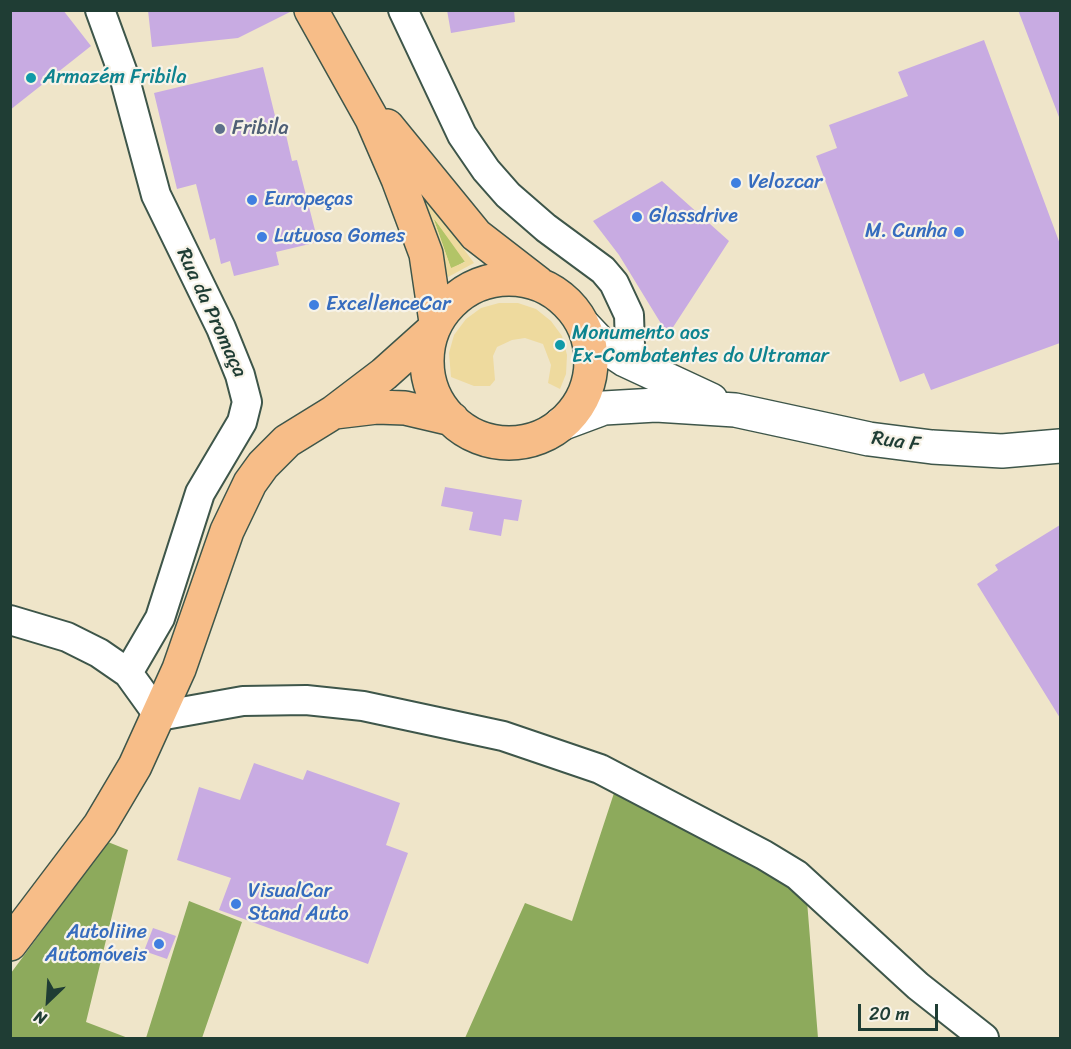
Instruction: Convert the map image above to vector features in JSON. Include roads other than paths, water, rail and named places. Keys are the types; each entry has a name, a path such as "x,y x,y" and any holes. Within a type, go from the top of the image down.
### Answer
{"main road":[{"path":"311,10 354,85 384,147 422,241 431,279 434,327 427,354 428,378 437,400 452,419 471,434 493,441 509,442 541,437 561,424 579,404 589,380 591,353 585,327 573,309 558,294 539,284 476,235 354,85"},
{"path":"10,944 119,795 159,716 179,669 227,531 250,483 263,465 287,441 334,412 403,359 434,327 455,300 487,283 514,278 539,284"},
{"path":"334,412 377,407 405,408 452,419"}],"street":[{"name":"Rua da Promaça","path":"99,10 124,76 156,195 221,328 240,375 247,402 242,422 211,472 196,502 160,618 128,673"},
{"path":"403,10 462,135 486,170 508,195 546,228 603,270 614,283 629,315 630,345 625,360"},
{"path":"585,327 606,348 625,360 735,410"},
{"path":"561,424 591,411 628,405 735,410"},
{"name":"Rua F","path":"735,410 869,439 932,447 1002,450 1060,446"},
{"path":"10,620 85,644 128,673 159,716 243,701 306,700 405,713 503,736 572,757 635,786 797,875 918,986 984,1038"}],"place":[{"name":"Armazém Fribila","path":"31,78"},
{"name":"Fribila","path":"220,129"},
{"name":"Velozcar","path":"736,183"},
{"name":"Europeças","path":"252,200"},
{"name":"Glassdrive","path":"637,217"},
{"name":"M. Cunha","path":"959,232"},
{"name":"Lutuosa Gomes","path":"262,237"},
{"name":"ExcellenceCar","path":"314,305"},
{"name":"Monumento aos Ex-Combatentes do Ultramar","path":"560,345"},
{"name":"VisualCar Stand Auto","path":"236,904"},
{"name":"Autoliine Automóveis","path":"159,944"}]}
